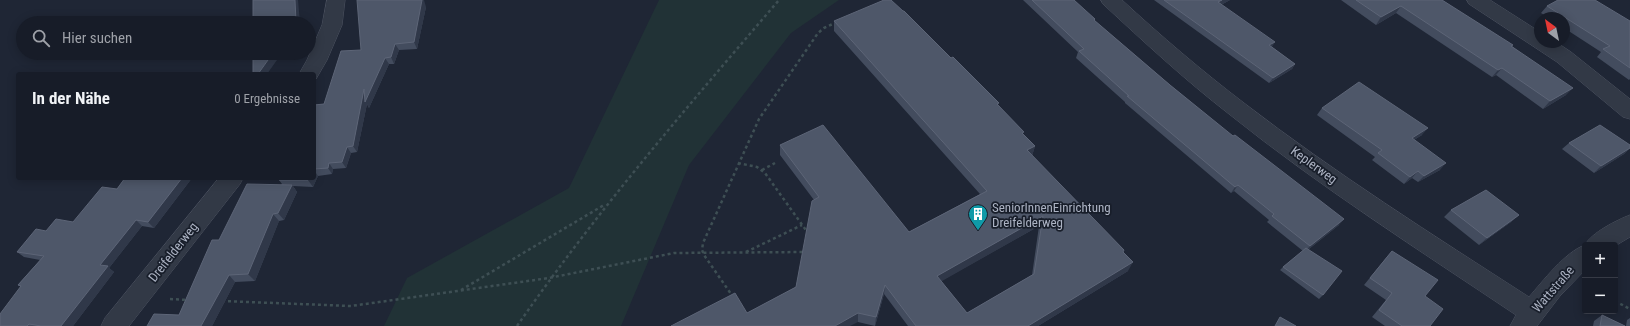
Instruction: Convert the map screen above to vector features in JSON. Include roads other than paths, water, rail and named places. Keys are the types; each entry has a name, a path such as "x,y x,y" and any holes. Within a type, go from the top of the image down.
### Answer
{"street":[{"path":"310,72 332,25 336,0"},
{"name":"Keplerweg","path":"1110,0 1166,51 1254,122 1528,319"},
{"path":"1476,0 1534,37"},
{"path":"1550,48 1564,57 1630,111"},
{"name":"Dreifelderweg","path":"114,326 230,180"},
{"path":"1602,242 1630,225"},
{"name":"Wattstraße","path":"1528,319 1564,274 1582,258"}],"place":[{"name":"SeniorInnenEinrichtung Dreifelderweg","path":"978,231"}]}
